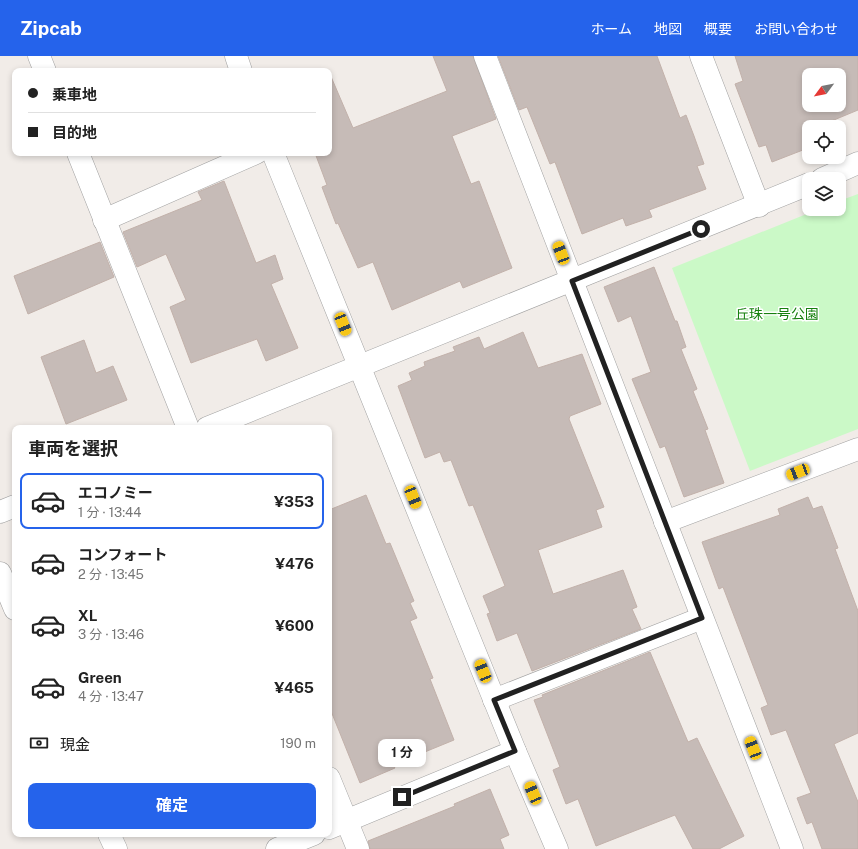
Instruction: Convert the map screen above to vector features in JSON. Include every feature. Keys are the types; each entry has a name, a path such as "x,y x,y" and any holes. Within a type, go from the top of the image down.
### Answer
{"street":[{"path":"39,56 44,68"},
{"path":"236,56 240,68"},
{"path":"485,56 792,849"},
{"path":"701,56 759,206"},
{"path":"79,156 187,425"},
{"path":"104,220 249,156"},
{"path":"274,156 494,700 557,849"},
{"path":"839,172 858,164"},
{"path":"214,425 759,206 802,187"},
{"path":"665,522 858,451"},
{"path":"0,512 12,507"},
{"path":"0,573 12,602"},
{"path":"494,700 702,618"},
{"path":"338,824 515,751"},
{"path":"332,793 338,824 358,849"},
{"path":"110,837 116,849"},
{"path":"277,849 307,837"}],"green space":[{"name":"丘珠一号公園","path":"858,194 858,429 750,471 672,268 802,216 846,216 846,198"}],"building":[{"path":"433,56 473,56 496,119 452,136 471,184 479,181 512,268 463,288 460,281 392,310 373,262 358,268 338,223 336,224 322,187 327,185 316,156 332,156 332,79 353,128 447,91"},
{"path":"498,56 657,56 680,118 686,115 694,136 704,164 697,166 706,189 649,210 652,217 626,226 623,218 582,234 555,162 550,164 527,107 519,110"},
{"path":"735,56 858,56 858,110 834,120 802,120 802,150 772,162 766,145 759,147 735,84 743,81"},
{"path":"224,181 256,263 275,255 283,279 271,284 298,348 266,361 257,339 191,363 170,307 186,300 166,254 137,267 123,232 202,200 198,192"},
{"path":"100,242 114,277 28,314 14,276"},
{"path":"654,267 675,321 677,321 686,347 681,349 697,389 693,391 708,429 705,430 724,483 684,497 665,446 660,448 632,379 651,372 631,316 618,322 604,287"},
{"path":"523,332 538,368 582,354 601,404 570,416 569,419 604,507 596,510 602,527 538,550 553,594 623,570 637,607 632,609 641,629 532,671 517,633 497,641 487,614 490,613 483,596 505,586 473,505 469,506 451,460 444,462 440,452 425,458 398,386 412,380 409,373 425,366 424,362 455,351 453,347 479,337 484,349"},
{"path":"84,340 96,373 113,366 127,400 66,424 41,357"},
{"path":"366,495 386,544 390,543 414,601 410,603 417,618 410,621 433,678 430,679 454,740 393,765 395,768 360,783 332,713 332,509"},
{"path":"808,497 813,509 822,506 838,548 835,549 858,611 858,733 834,744 858,802 858,849 822,849 812,822 807,824 797,798 811,793 786,730 771,735 761,708 768,705 723,587 719,589 702,542 780,515 778,509"},
{"path":"650,652 688,742 697,738 744,836 719,849 693,849 675,815 596,846 578,799 566,804 553,770 560,767 534,700 543,697 542,695"},
{"path":"490,789 509,835 500,839 504,849 370,849 368,841 455,806 454,804"}],"route":[{"path":"402,797 515,751 494,700 702,618 572,281 701,229"}]}
